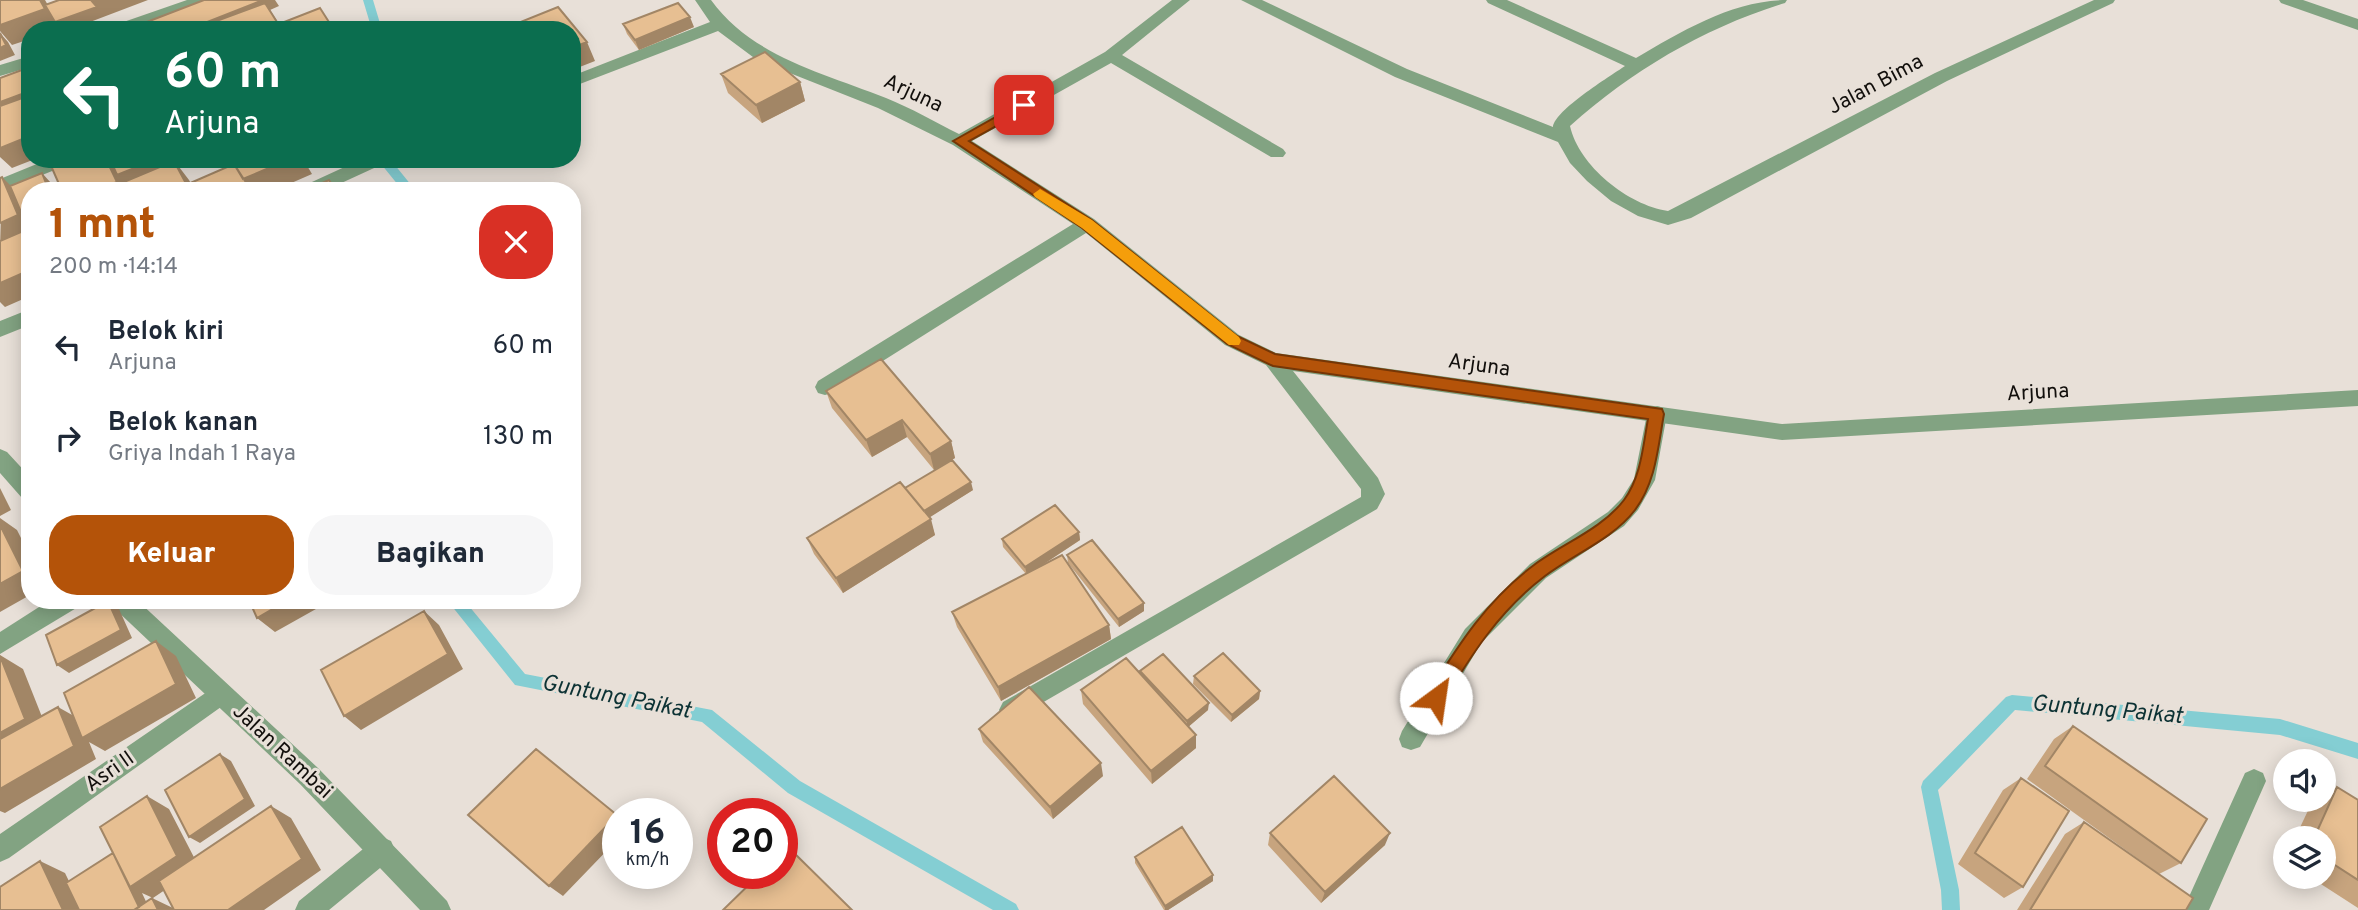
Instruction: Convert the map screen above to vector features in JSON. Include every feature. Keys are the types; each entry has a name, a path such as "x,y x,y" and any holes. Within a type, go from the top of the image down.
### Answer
{"street":[{"path":"144,21 203,0"},
{"name":"Arjuna","path":"703,0 720,24 763,56 884,104 960,141 1087,224 1232,340 1273,360 1782,432 2358,398"},
{"path":"960,141 1111,56 1182,0"},
{"path":"1249,0 1401,73 1563,138 1561,124 1586,100 1639,66 1702,28 1758,5 1779,0"},
{"path":"1494,0 1639,66"},
{"name":"Jalan Bima","path":"1563,138 1576,161 1616,196 1651,215 1670,218 1941,76 2107,0"},
{"path":"2287,0 2358,25"},
{"path":"581,78 720,24"},
{"path":"1111,56 1277,153"},
{"path":"0,71 21,64"},
{"path":"0,186 44,168"},
{"path":"326,182 358,168"},
{"path":"825,387 1087,224"},
{"path":"0,330 21,320"},
{"path":"1006,712 1369,503 1374,494 1370,484 1273,360"},
{"path":"1411,739 1473,636 1538,571 1616,519 1630,504 1644,480 1657,414"},
{"path":"0,458 21,478"},
{"path":"0,644 56,609"},
{"name":"Jalan Rambai","path":"130,609 309,776 438,910"},
{"name":"Asri II","path":"0,849 220,694"},
{"path":"2196,910 2254,781"},
{"path":"308,910 382,850"}],"building":[{"path":"0,0 40,0 45,9 0,25"},
{"path":"59,0 91,0 97,7 54,21 45,5"},
{"path":"204,0 263,0 210,21 149,21"},
{"path":"265,3 276,21 216,21"},
{"path":"678,3 690,17 635,40 623,24"},
{"path":"558,7 570,21 523,21"},
{"path":"320,8 328,21 287,21"},
{"path":"0,33 6,45 0,48"},
{"path":"765,52 800,82 756,105 721,74"},
{"path":"21,70 21,94 0,102 0,78"},
{"path":"21,98 21,140 0,148 0,106"},
{"path":"52,168 110,168 117,182 58,182"},
{"path":"114,168 134,168 117,175"},
{"path":"157,168 178,168 185,182 124,182"},
{"path":"225,168 237,168 246,182 193,182"},
{"path":"236,168 269,168 243,179"},
{"path":"42,173 46,182 21,182 21,212 10,186"},
{"path":"2,177 18,215 0,223 0,178"},
{"path":"21,232 21,274 0,283 0,241"},
{"path":"881,359 951,441 930,454 902,420 866,440 826,391"},
{"path":"952,460 971,482 924,511 905,488"},
{"path":"900,482 931,519 836,578 807,538"},
{"path":"1055,505 1079,532 1025,567 1002,539"},
{"path":"0,525 21,572 0,584"},
{"path":"1092,540 1144,603 1118,619 1067,555"},
{"path":"1062,555 1109,625 998,687 952,612"},
{"path":"93,609 112,609 121,630 57,665 46,635"},
{"path":"253,609 272,609 257,618"},
{"path":"424,611 448,654 344,716 321,670"},
{"path":"156,641 176,684 82,738 64,693"},
{"path":"1223,653 1260,691 1232,715 1194,676"},
{"path":"1163,654 1209,703 1187,721 1140,671"},
{"path":"0,656 25,719 0,733"},
{"path":"1126,658 1196,735 1151,771 1081,690"},
{"path":"1029,687 1101,763 1050,807 979,729"},
{"path":"58,707 74,746 0,789 0,739"},
{"path":"2073,726 2207,819 2181,863 2045,766"},
{"path":"536,749 602,803 602,831 549,886 468,815"},
{"path":"220,754 245,799 189,837 165,790"},
{"path":"1334,776 1390,833 1325,892 1270,833"},
{"path":"2021,778 2069,811 2023,887 1975,853"},
{"path":"2337,787 2358,800 2358,880 2336,866 2336,826 2319,826 2326,812 2336,812"},
{"path":"147,796 177,856 130,887 100,827"},
{"path":"271,806 302,859 228,910 174,910 159,881"},
{"path":"2084,822 2193,898 2186,910 2030,910"},
{"path":"1182,827 1213,875 1165,906 1135,857"},
{"path":"113,853 139,907 134,910 79,910 66,883"},
{"path":"798,857 852,910 723,910 745,889 798,889"},
{"path":"40,861 63,910 0,910 0,887"},
{"path":"152,898 158,910 134,910"}],"waterway":[{"name":"Guntung Paikat","path":"368,0 374,21"},
{"name":"Guntung Paikat","path":"391,168 402,182"},
{"name":"Guntung Paikat","path":"462,609 521,680 706,715 794,787 1010,910"},
{"name":"Guntung Paikat","path":"1951,910 1950,890 1929,787 2012,702 2280,727 2358,751"}],"slow traffic":[{"path":"1040,194 1087,224 1234,341"}],"route":[{"path":"1024,105 960,141 1087,224 1232,340 1273,360 1657,414 1644,480 1630,504 1616,519 1538,571 1519,589 1473,636 1436,698"}]}
